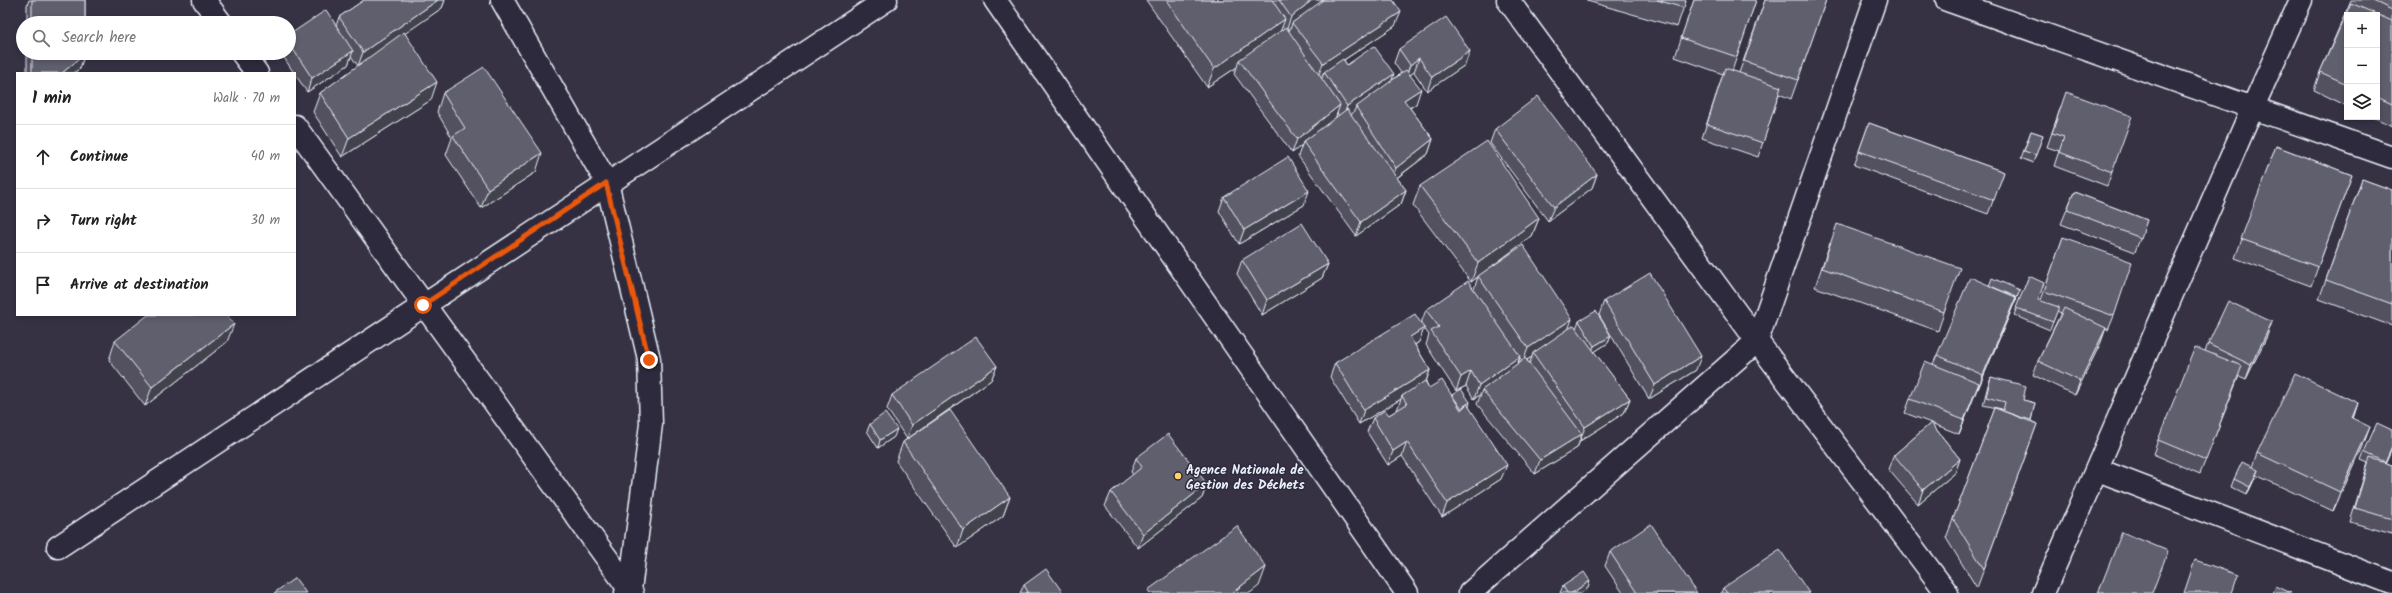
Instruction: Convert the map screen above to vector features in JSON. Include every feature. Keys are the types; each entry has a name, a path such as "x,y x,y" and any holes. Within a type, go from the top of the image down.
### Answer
{"street":[{"path":"204,0 216,16"},
{"path":"502,0 606,183 649,360 651,424 629,592"},
{"path":"58,547 606,183 886,0"},
{"path":"995,0 1407,593"},
{"path":"1508,0 1757,341 1946,593"},
{"path":"1470,593 1757,341 1875,0"},
{"path":"1947,0 2252,109 2392,157"},
{"path":"2043,593 2098,470 2252,109 2301,0"},
{"path":"247,60 256,72"},
{"path":"296,127 629,592"},
{"path":"2098,470 2392,583"}],"building":[{"path":"32,0 85,0 85,16 32,16"},
{"path":"364,0 438,0 363,52 339,17"},
{"path":"1166,0 1272,0 1285,19 1214,69"},
{"path":"1279,0 1312,0 1291,17"},
{"path":"1323,0 1393,0 1401,12 1323,63 1292,23"},
{"path":"1657,0 1686,0 1684,8"},
{"path":"1694,0 1756,0 1737,57 1681,38"},
{"path":"1765,0 1826,0 1798,80 1744,61"},
{"path":"2371,0 2392,0 2392,10"},
{"path":"2351,3 2372,12 2347,12"},
{"path":"326,10 353,51 312,78 296,54 296,30"},
{"path":"2380,16 2392,21 2392,104 2380,98"},
{"path":"1446,17 1470,51 1432,77 1419,58 1410,65 1399,49"},
{"path":"2344,19 2344,83 2320,72"},
{"path":"1286,27 1340,105 1297,139 1239,60"},
{"path":"404,32 437,82 349,138 320,93"},
{"path":"1374,46 1394,74 1347,106 1324,72 1343,59 1347,65"},
{"path":"32,60 78,60 63,72 32,72"},
{"path":"484,67 542,153 488,189 453,136 465,128 443,93"},
{"path":"1725,68 1781,87 1763,143 1707,124"},
{"path":"1406,70 1421,89 1404,100 1433,139 1396,168 1356,107"},
{"path":"2066,92 2132,116 2112,172 2059,152 2064,137 2052,133"},
{"path":"1538,96 1597,174 1554,207 1495,129"},
{"path":"1347,109 1406,190 1361,222 1303,142"},
{"path":"1869,123 2004,172 1994,200 1859,151"},
{"path":"2031,131 2043,135 2036,155 2024,151"},
{"path":"1487,141 1539,218 1478,263 1420,186"},
{"path":"2276,146 2352,175 2318,267 2241,239"},
{"path":"1288,157 1309,191 1244,230 1224,197"},
{"path":"2362,179 2392,190 2392,304 2326,280"},
{"path":"2074,192 2147,220 2141,238 2067,210"},
{"path":"1302,223 1328,264 1267,300 1242,260"},
{"path":"1837,224 1960,268 1944,312 1822,268"},
{"path":"2063,237 2132,262 2114,316 2044,291"},
{"path":"1523,245 1572,319 1528,348 1478,276"},
{"path":"1650,273 1701,356 1655,385 1604,301"},
{"path":"2029,276 2044,283 2038,300 2059,307 2053,322 2016,308"},
{"path":"1970,277 2016,297 1983,375 1937,355"},
{"path":"1992,278 2020,290 2016,300 2016,297 1989,286"},
{"path":"1468,281 1520,356 1479,385 1471,371 1461,377 1431,331 1439,327 1426,310"},
{"path":"2228,301 2272,322 2251,365 2208,344"},
{"path":"2064,308 2106,328 2080,381 2038,361"},
{"path":"1596,311 1611,336 1594,346 1579,321"},
{"path":"1415,314 1424,328 1410,337 1430,370 1364,410 1335,363"},
{"path":"147,316 228,316 234,324 152,387 115,341"},
{"path":"1574,325 1630,399 1585,427 1533,353"},
{"path":"976,337 997,366 912,425 892,395"},
{"path":"2195,347 2242,366 2206,460 2158,440"},
{"path":"1525,358 1582,434 1540,460 1482,390"},
{"path":"1925,361 1979,383 1964,420 1910,399"},
{"path":"2295,373 2358,403 2352,418 2370,427 2340,492 2257,453"},
{"path":"1991,377 2026,386 2023,400 2035,403 2031,420 2003,411 2005,402 1986,397"},
{"path":"1442,380 1461,410 1467,404 1507,465 1447,503 1407,442 1393,451 1373,418 1385,410 1389,415 1407,404 1402,396 1425,381 1429,388"},
{"path":"1461,389 1470,402 1461,408 1452,395"},
{"path":"1995,408 2037,424 1984,569 1953,519"},
{"path":"950,410 1010,497 963,530 903,442"},
{"path":"885,413 897,429 880,440 870,424"},
{"path":"1931,423 1960,459 1923,490 1894,455"},
{"path":"2377,423 2392,430 2392,446 2385,462 2364,452"},
{"path":"1168,434 1207,484 1143,534 1111,492 1142,467 1136,458"},
{"path":"2370,458 2392,465 2392,519 2355,508"},
{"path":"2242,462 2258,470 2250,487 2234,479"},
{"path":"1651,524 1697,593 1637,593 1610,552"},
{"path":"1237,526 1266,567 1232,593 1150,593 1148,590"},
{"path":"2122,532 2168,551 2152,593 2098,593"},
{"path":"1780,550 1809,593 1727,593 1723,588"},
{"path":"2195,560 2238,575 2232,593 2184,593"},
{"path":"1046,569 1063,593 1026,593 1028,592 1024,585"},
{"path":"1584,572 1590,581 1572,593 1567,593 1563,586"},
{"path":"295,578 306,593 274,593"},
{"path":"2276,586 2291,593 2273,593"}],"place":[{"name":"Agence Nationale de Gestion des Déchets","path":"1178,476"}],"route":[{"path":"423,305 606,183 649,360"}]}
